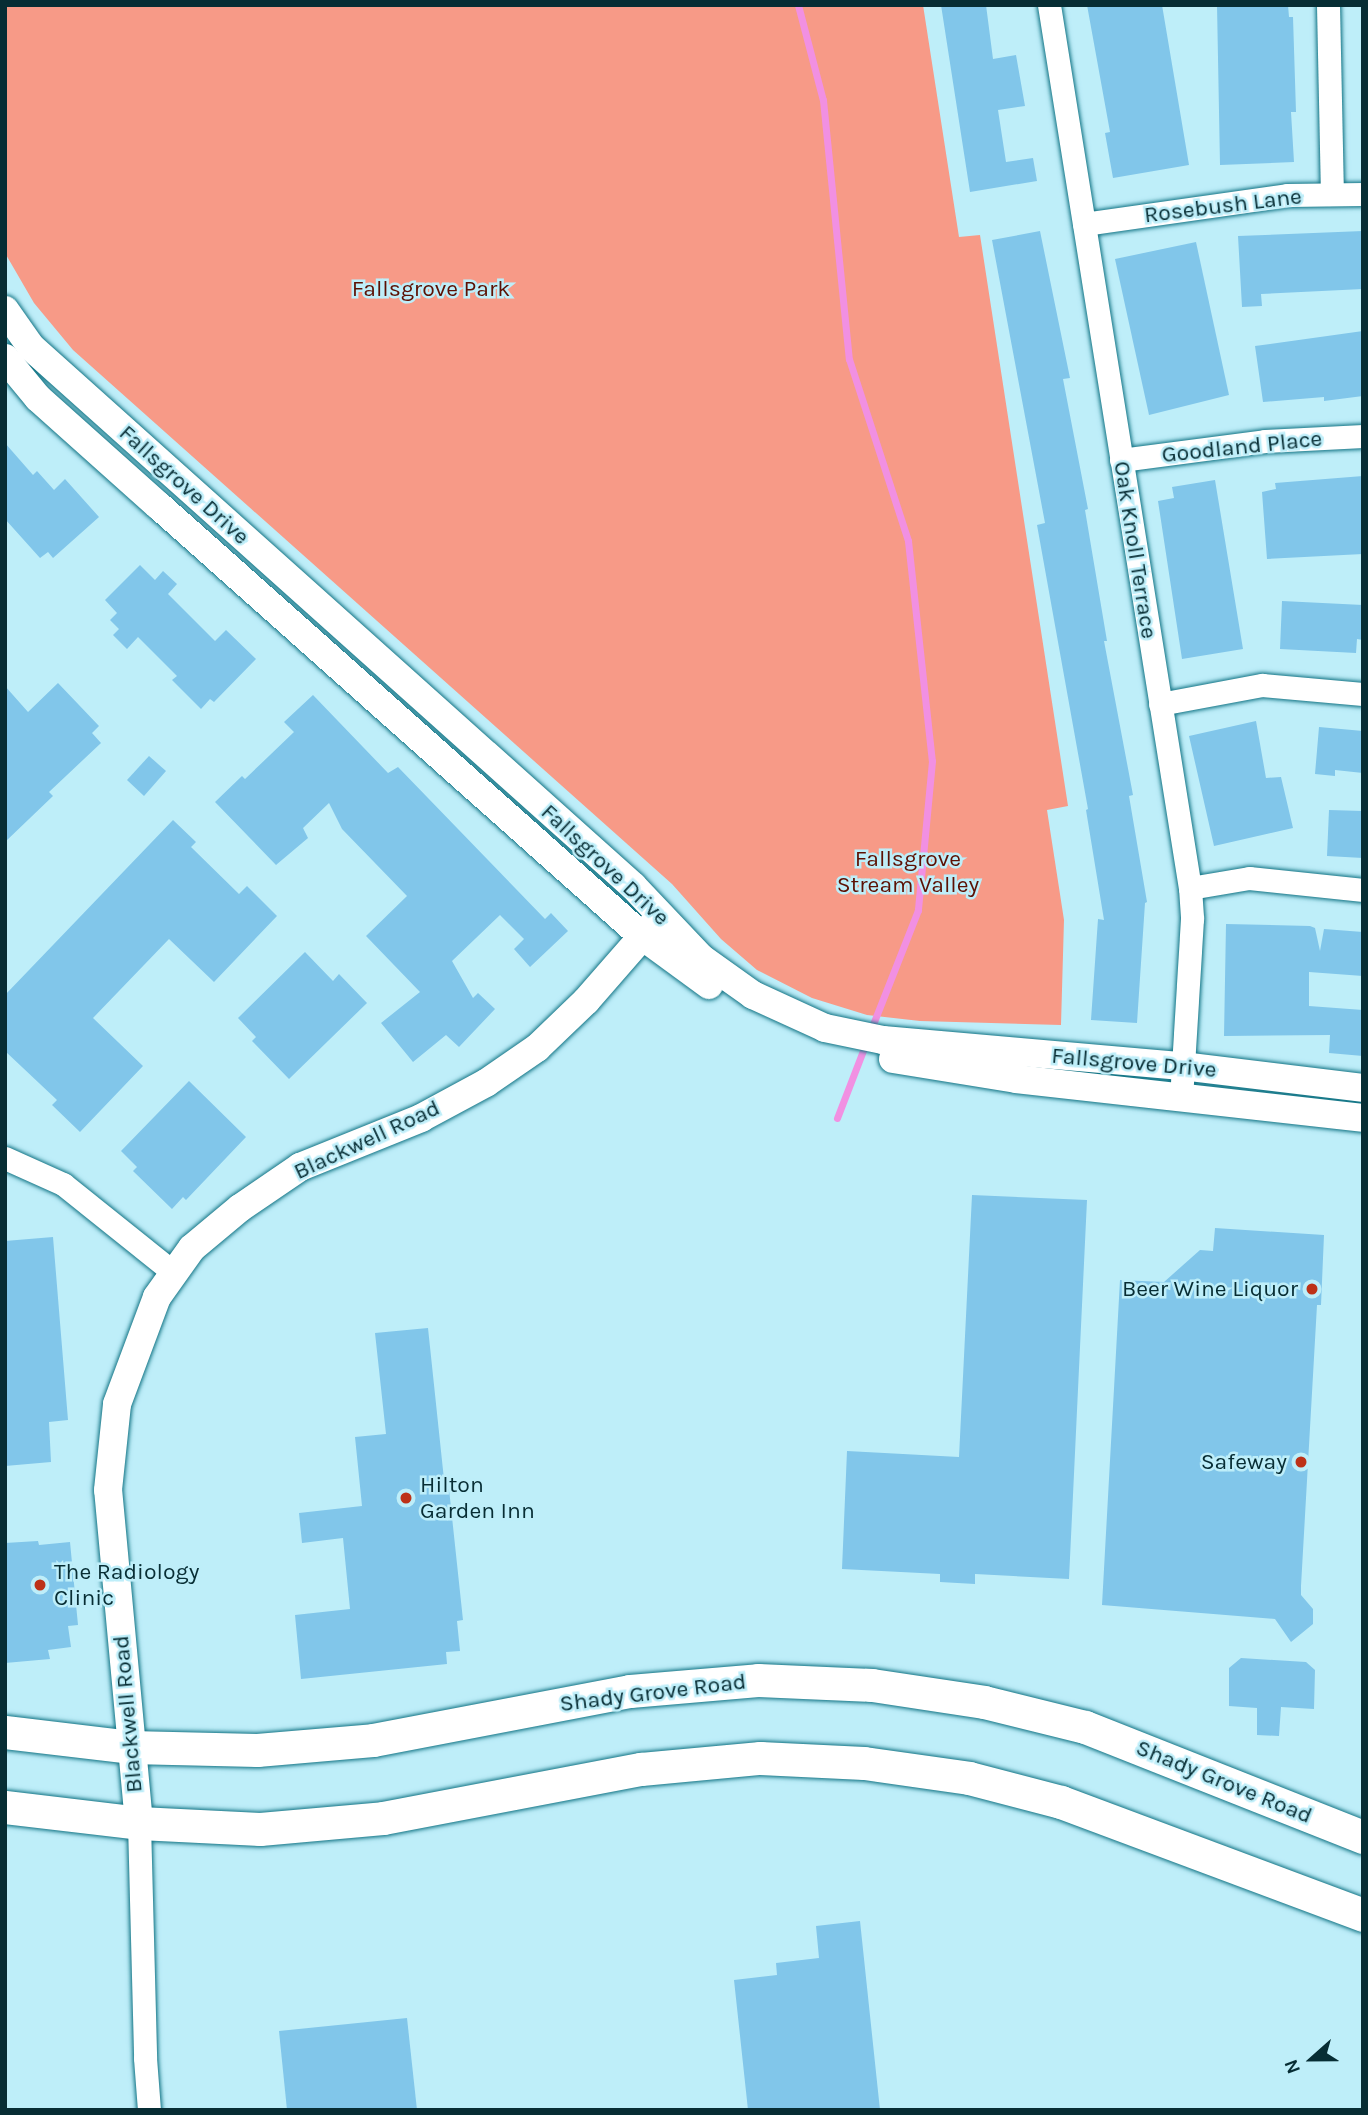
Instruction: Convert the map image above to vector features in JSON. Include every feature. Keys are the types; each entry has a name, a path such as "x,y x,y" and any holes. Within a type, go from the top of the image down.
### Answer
{"main road":[{"name":"Shady Grove Road","path":"5,1732 130,1747 257,1751 373,1741 630,1691 758,1679 872,1685 984,1702 1085,1727 1363,1837"},
{"path":"5,1807 139,1823 260,1829 383,1818 642,1769 760,1758 864,1763 969,1779 1061,1802 1363,1915"}],"street":[{"name":"Oak Knoll Terrace","path":"1049,5 1189,888 1192,919 1181,1098"},
{"path":"1328,5 1332,194"},
{"name":"Rosebush Lane","path":"1084,224 1287,194 1363,194"},
{"name":"Fallsgrove Drive","path":"5,310 31,347 633,886 652,926"},
{"name":"Fallsgrove Drive","path":"5,358 38,398 652,926 753,995 852,1043 1016,1079 1363,1118"},
{"name":"Goodland Place","path":"1121,460 1265,441 1363,436"},
{"path":"1160,704 1262,685 1363,694"},
{"path":"1189,888 1249,878 1363,890"},
{"name":"Blackwell Road","path":"149,2110 145,2058 139,1823 130,1747 110,1478 117,1404 157,1297 192,1248 300,1167 421,1118 486,1083 537,1048 586,1002 652,926"},
{"name":"Fallsgrove Drive","path":"881,1048 1182,1066 1363,1088"},
{"path":"5,1158 63,1184 174,1273"}],"green space":[{"name":"Fallsgrove Park","path":"5,5 923,5 959,237 980,235 1068,806 1047,810 1064,920 1061,1025 920,1021 867,1015 812,998 757,970 721,939 672,884 73,350 34,303 5,253"}],"building":[{"path":"941,5 986,5 993,59 1016,55 1025,106 998,110 1006,162 1033,158 1037,181 970,192"},
{"path":"1087,5 1162,5 1189,165 1113,178 1105,133 1110,132"},
{"path":"1217,5 1288,5 1289,17 1293,17 1296,112 1291,112 1294,162 1220,165"},
{"path":"1040,231 1070,378 1063,379 1088,509 1085,510 1107,641 1104,641 1133,795 1129,796 1147,902 1137,1023 1091,1020 1098,919 1104,920 1086,810 1088,809 1037,525 1045,523 992,240"},
{"path":"1363,231 1363,289 1261,294 1262,306 1242,307 1238,236"},
{"path":"1196,242 1229,395 1149,415 1115,259"},
{"path":"1363,331 1363,396 1324,401 1324,397 1263,402 1255,346"},
{"path":"5,443 33,475 37,471 54,490 65,479 99,517 53,558 48,552 40,558 5,519"},
{"path":"1363,476 1363,554 1267,559 1262,492 1276,489 1275,483"},
{"path":"1215,480 1243,649 1182,659 1158,501 1174,498 1172,487"},
{"path":"140,565 155,580 163,571 177,584 168,594 215,641 226,630 256,659 214,702 210,699 201,709 172,680 177,676 138,637 127,649 113,635 119,629 110,620 117,613 105,600"},
{"path":"1282,601 1363,605 1363,640 1357,639 1356,653 1280,649"},
{"path":"58,683 99,726 92,733 101,743 49,792 53,796 5,842 5,686 28,712"},
{"path":"313,695 388,773 398,767 545,919 551,913 568,931 530,967 514,949 524,939 500,915 452,961 473,998 478,993 495,1009 459,1047 446,1035 413,1062 381,1023 420,992 366,936 407,896 342,829 329,803 303,828 308,838 276,865 215,802 242,776 245,779 294,732 284,722"},
{"path":"1256,721 1266,778 1281,777 1293,828 1214,846 1189,736"},
{"path":"1319,727 1363,731 1363,773 1335,770 1335,776 1315,774"},
{"path":"149,756 166,771 144,796 127,780"},
{"path":"1329,810 1363,811 1363,858 1327,856"},
{"path":"173,820 196,842 191,847 239,894 247,886 277,916 214,982 169,939 93,1018 143,1066 80,1132 52,1105 57,1100 5,1051 5,995"},
{"path":"1226,924 1310,926 1315,928 1320,951 1324,929 1363,932 1363,976 1309,972 1309,1006 1363,1010 1363,1056 1329,1053 1330,1035 1224,1036"},
{"path":"305,952 333,981 339,974 367,1003 289,1079 252,1041 256,1037 238,1018"},
{"path":"189,1081 246,1137 186,1200 183,1197 172,1209 133,1171 137,1167 121,1151"},
{"path":"972,1195 1087,1200 1069,1579 975,1574 975,1584 940,1582 940,1574 842,1569 847,1451 959,1457"},
{"path":"1215,1228 1324,1235 1321,1305 1317,1305 1301,1586 1301,1595 1313,1609 1313,1624 1291,1642 1275,1619 1102,1605 1120,1280 1164,1282 1200,1250 1213,1251"},
{"path":"53,1237 68,1420 49,1422 51,1462 5,1466 5,1241"},
{"name":"Hilton Garden Inn","path":"428,1328 445,1489 449,1489 463,1620 457,1621 460,1651 446,1652 447,1664 301,1679 295,1615 350,1609 343,1538 302,1543 299,1513 362,1506 355,1437 386,1434 375,1333"},
{"name":"The Radiology Clinic","path":"38,1541 39,1545 70,1542 78,1625 68,1626 71,1647 48,1650 50,1659 5,1663 5,1543"},
{"path":"1241,1658 1306,1662 1315,1670 1314,1709 1281,1707 1279,1736 1257,1735 1257,1708 1229,1706 1229,1668"},
{"path":"860,1921 880,2110 748,2110 734,1980 777,1975 776,1963 819,1958 816,1926"},
{"path":"407,2018 417,2110 287,2110 279,2031"}],"waterway":[{"path":"798,5 823,100 849,359 908,541 932,761 918,910 870,1032"},
{"path":"837,1118 866,1043"}],"place":[{"name":"Beer Wine Liquor","path":"1312,1289"},
{"name":"Safeway","path":"1301,1462"},
{"name":"Hilton Garden Inn","path":"406,1498"},
{"name":"The Radiology Clinic","path":"40,1585"}],"park label":[{"name":"Fallsgrove Stream Valley","path":"908,872"}]}
